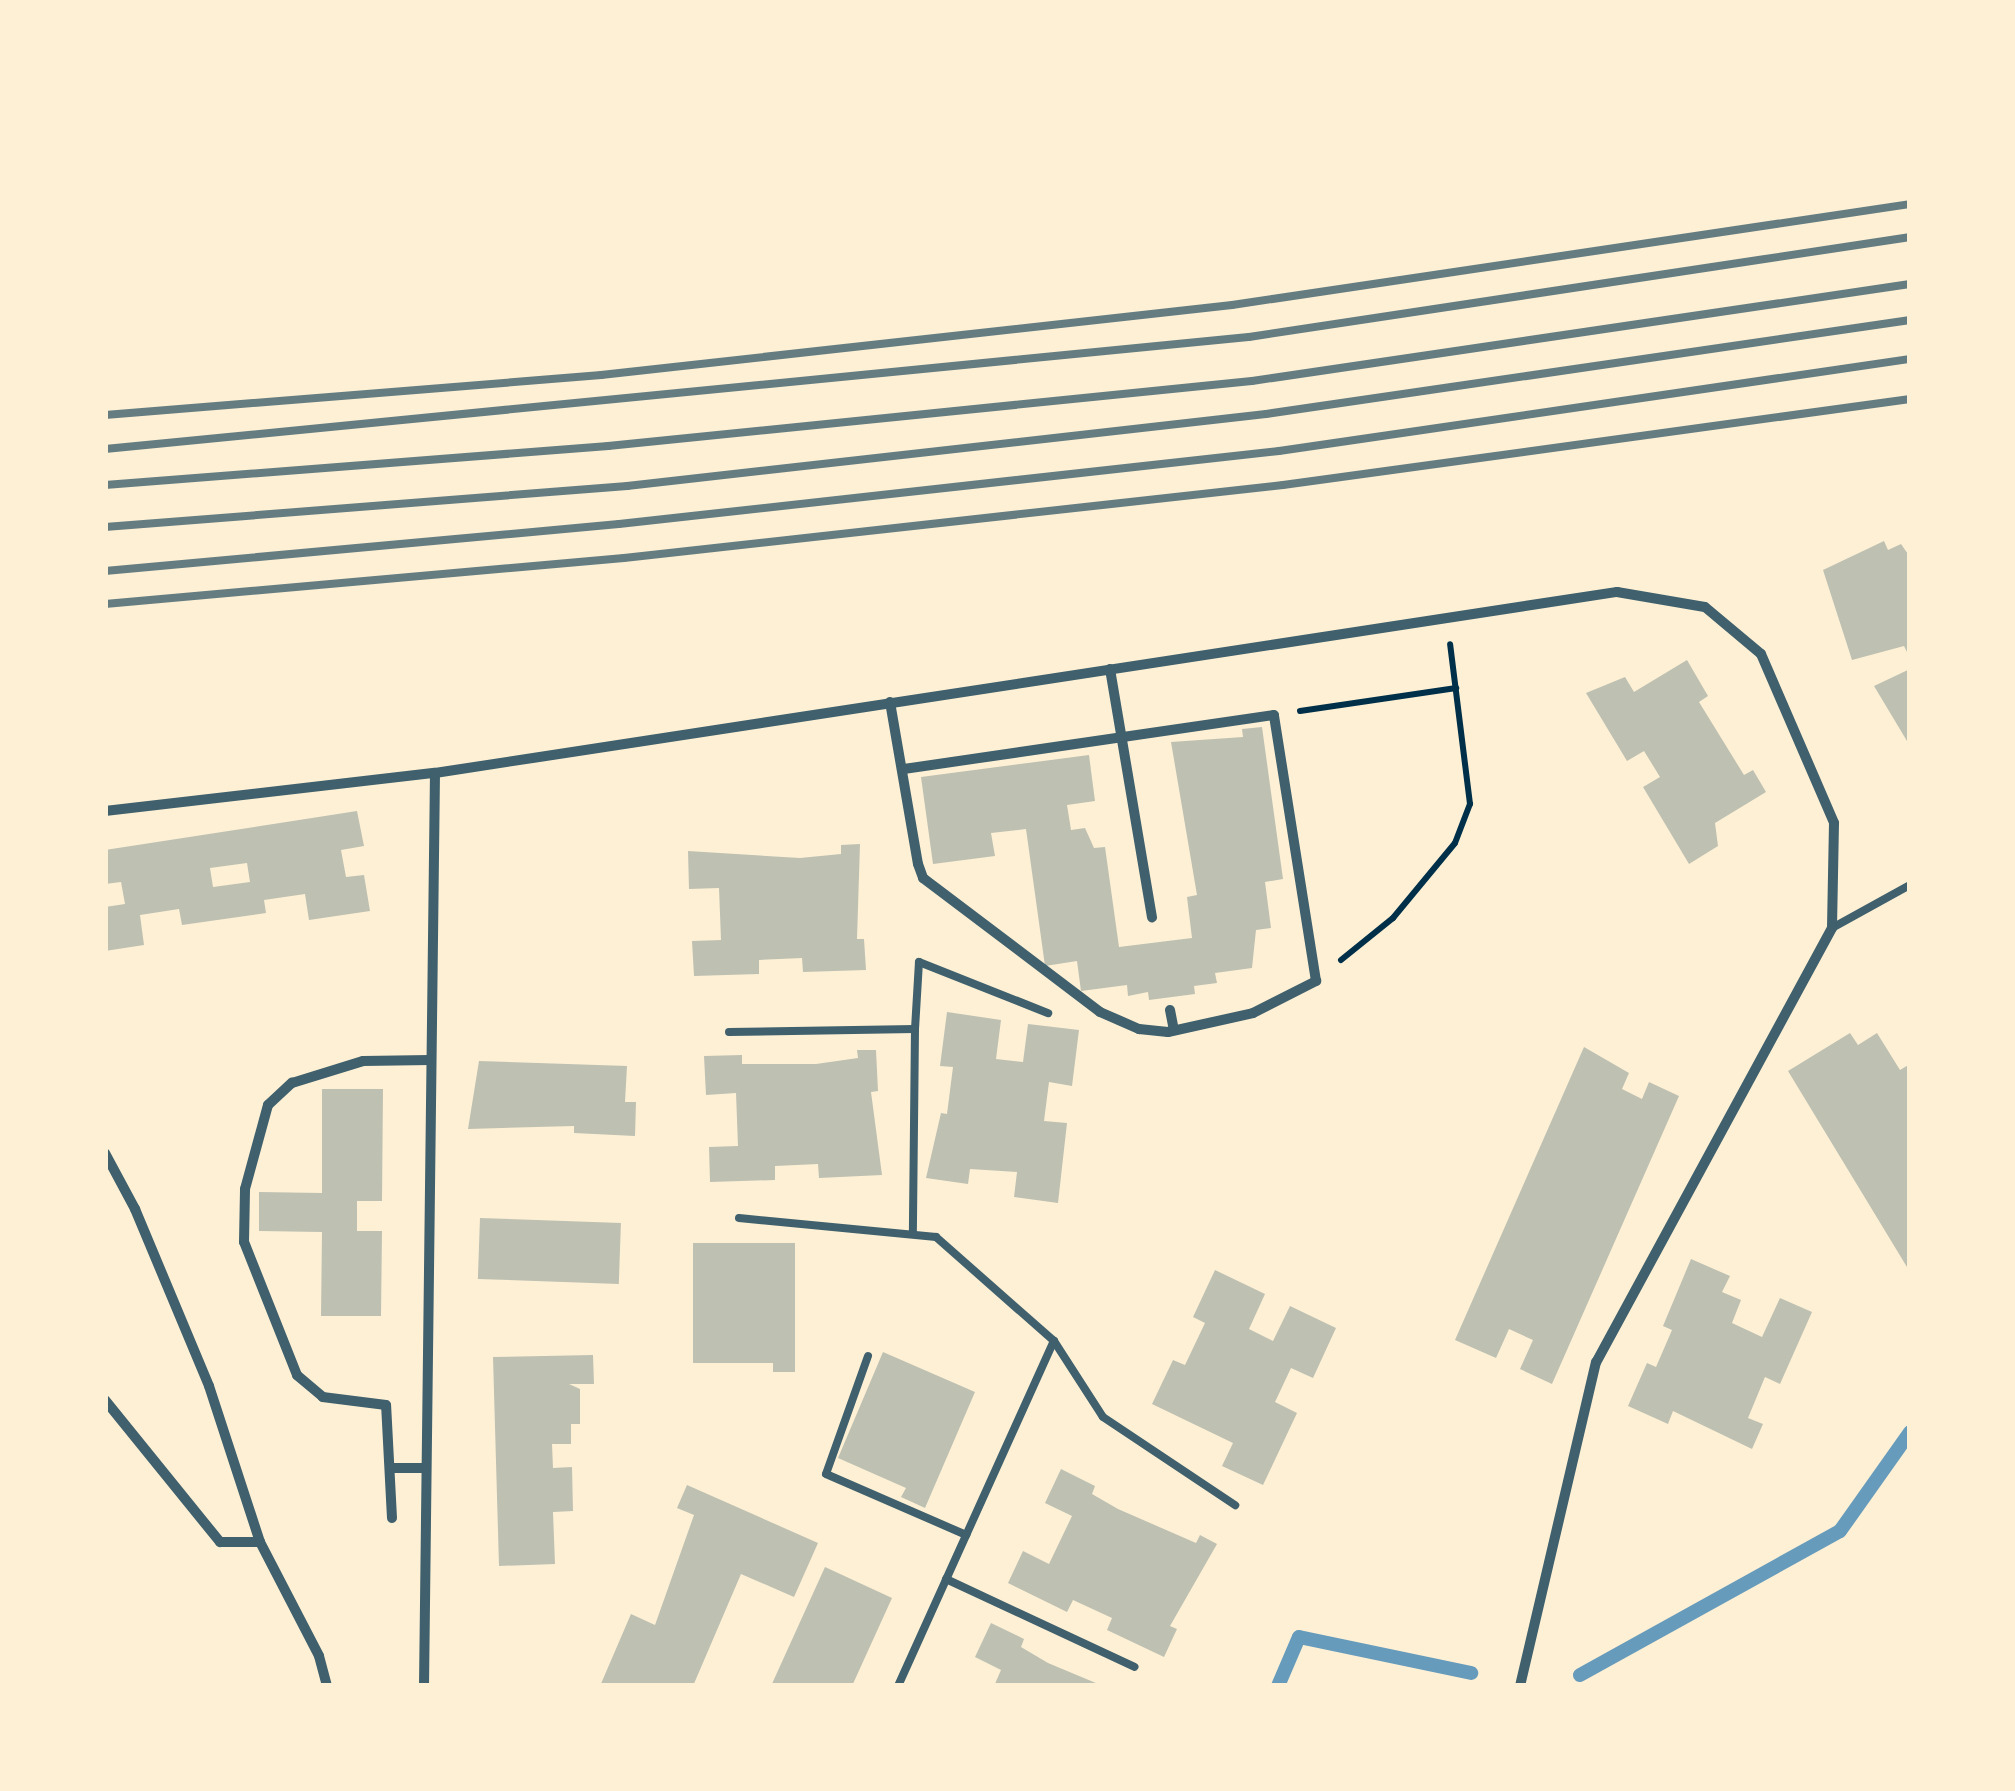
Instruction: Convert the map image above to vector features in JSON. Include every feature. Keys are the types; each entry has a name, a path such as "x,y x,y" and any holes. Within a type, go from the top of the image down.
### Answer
{"street":[{"path":"105,811 434,774 1616,592 1705,606 1761,654 1809,758 1834,822 1832,928 1596,1362 1520,1686"},
{"path":"1110,669 1152,917"},
{"path":"890,702 918,864 930,889 1100,1012 1138,1028 1174,1030 1253,1013 1316,980 1274,715 902,770"},
{"path":"424,1686 434,774"},
{"path":"1170,1010 1174,1030"},
{"path":"392,1518 386,1405 323,1397 297,1375 244,1242 245,1189 268,1105 292,1083 362,1061 430,1060"},
{"path":"105,1153 209,1386 260,1542 320,1656 327,1686"},
{"path":"105,1400 220,1542 260,1542"},
{"path":"391,1468 426,1468"}],"lane":[{"path":"1832,928 1910,884"},
{"path":"913,1234 919,962 1048,1013"},
{"path":"729,1032 915,1029"},
{"path":"738,1218 936,1236 1054,1341 1103,1418 1235,1506"},
{"path":"898,1686 1054,1341"},
{"path":"868,1356 826,1474 966,1534"},
{"path":"946,1580 1135,1667"}],"path":[{"path":"1316,980 1393,918 1454,844 1470,804 1447,618"},
{"path":"1274,715 1456,688"}],"building":[{"path":"1884,541 1888,550 1901,544 1910,557 1910,658 1904,646 1852,660 1823,570"},
{"path":"1687,660 1708,696 1699,702 1744,775 1753,770 1766,792 1715,823 1718,846 1689,864 1643,787 1660,777 1644,751 1627,761 1586,693 1625,677 1634,692"},
{"path":"1910,669 1910,746 1874,686"},
{"path":"1262,727 1283,879 1265,882 1271,928 1256,930 1252,968 1215,973 1217,983 1194,986 1195,994 1149,1000 1148,992 1128,996 1127,985 1081,991 1077,961 1045,966 1026,829 991,833 995,856 933,864 921,777 1089,755 1095,801 1067,805 1071,830 1085,828 1094,848 1105,847 1119,947 1192,938 1187,897 1197,895 1171,742 1243,737 1242,729"},
{"path":"357,811 364,846 341,850 346,877 364,875 370,911 309,920 305,894 264,900 266,913 182,925 179,909 140,915 144,945 105,951 105,907 125,904 121,882 105,884 105,850","holes":["247,863 250,882 213,887 210,868"]},
{"path":"860,844 857,939 864,939 866,970 803,972 802,958 759,960 759,974 694,976 692,941 721,940 719,888 689,889 688,851 800,858 841,854 841,845"},
{"path":"947,1012 1001,1020 996,1059 1023,1062 1028,1024 1079,1030 1072,1086 1049,1082 1044,1121 1067,1123 1058,1203 1014,1197 1017,1172 970,1169 968,1184 926,1178 941,1113 947,1114 953,1067 940,1066"},
{"path":"1850,1033 1858,1045 1877,1033 1900,1070 1910,1064 1910,1272 1788,1071"},
{"path":"1584,1047 1629,1073 1622,1089 1642,1099 1649,1082 1679,1096 1552,1384 1520,1369 1533,1340 1509,1329 1496,1358 1455,1340"},
{"path":"857,1050 876,1050 878,1091 871,1092 882,1175 819,1178 818,1164 775,1166 775,1180 710,1182 709,1147 738,1146 736,1093 706,1095 704,1056 742,1055 742,1064 816,1064 858,1058"},
{"path":"479,1061 627,1066 625,1102 636,1102 635,1136 574,1133 574,1126 468,1129"},
{"path":"322,1089 383,1089 382,1201 357,1201 357,1231 382,1231 381,1316 321,1316 322,1232 259,1231 259,1192 322,1193"},
{"path":"480,1218 621,1223 619,1284 478,1279"},
{"path":"693,1243 795,1243 795,1372 773,1372 773,1363 693,1363"},
{"path":"1691,1259 1730,1276 1722,1292 1741,1300 1732,1323 1762,1337 1780,1298 1812,1312 1780,1384 1765,1377 1748,1418 1763,1424 1752,1449 1673,1411 1668,1424 1628,1406 1647,1363 1656,1367 1672,1330 1663,1326"},
{"path":"1215,1270 1265,1294 1249,1329 1273,1341 1290,1306 1336,1328 1313,1378 1291,1368 1275,1402 1297,1413 1263,1485 1222,1466 1233,1443 1152,1404 1173,1360 1185,1365 1205,1323 1193,1317"},
{"path":"883,1352 975,1392 925,1508 901,1497 906,1488 838,1458"},
{"path":"593,1355 594,1384 569,1384 580,1389 580,1424 571,1424 571,1444 552,1444 553,1468 572,1467 573,1511 553,1512 555,1564 499,1566 493,1357"},
{"path":"1061,1469 1095,1486 1092,1494 1118,1509 1196,1543 1200,1535 1217,1544 1170,1626 1177,1629 1164,1657 1107,1630 1112,1618 1073,1600 1067,1612 1008,1583 1023,1551 1049,1564 1072,1516 1045,1503"},
{"path":"687,1485 818,1543 794,1597 741,1574 693,1686 600,1686 631,1614 655,1625 694,1515 677,1508"},
{"path":"825,1567 892,1598 852,1686 771,1686"},
{"path":"991,1623 1024,1639 1021,1647 1048,1663 1103,1686 994,1686 1001,1670 975,1657"}],"waterway":[{"path":"1580,1675 1840,1531 1910,1432"},
{"path":"1278,1686 1299,1637 1471,1673"}],"railway":[{"path":"105,415 601,375 1232,305 1910,204"},
{"path":"105,449 1249,337 1910,237"},
{"path":"105,485 608,446 1252,381 1910,284"},
{"path":"105,527 627,486 1266,414 1910,320"},
{"path":"105,571 619,524 1279,451 1910,359"},
{"path":"105,604 624,558 1283,485 1910,399"}]}
